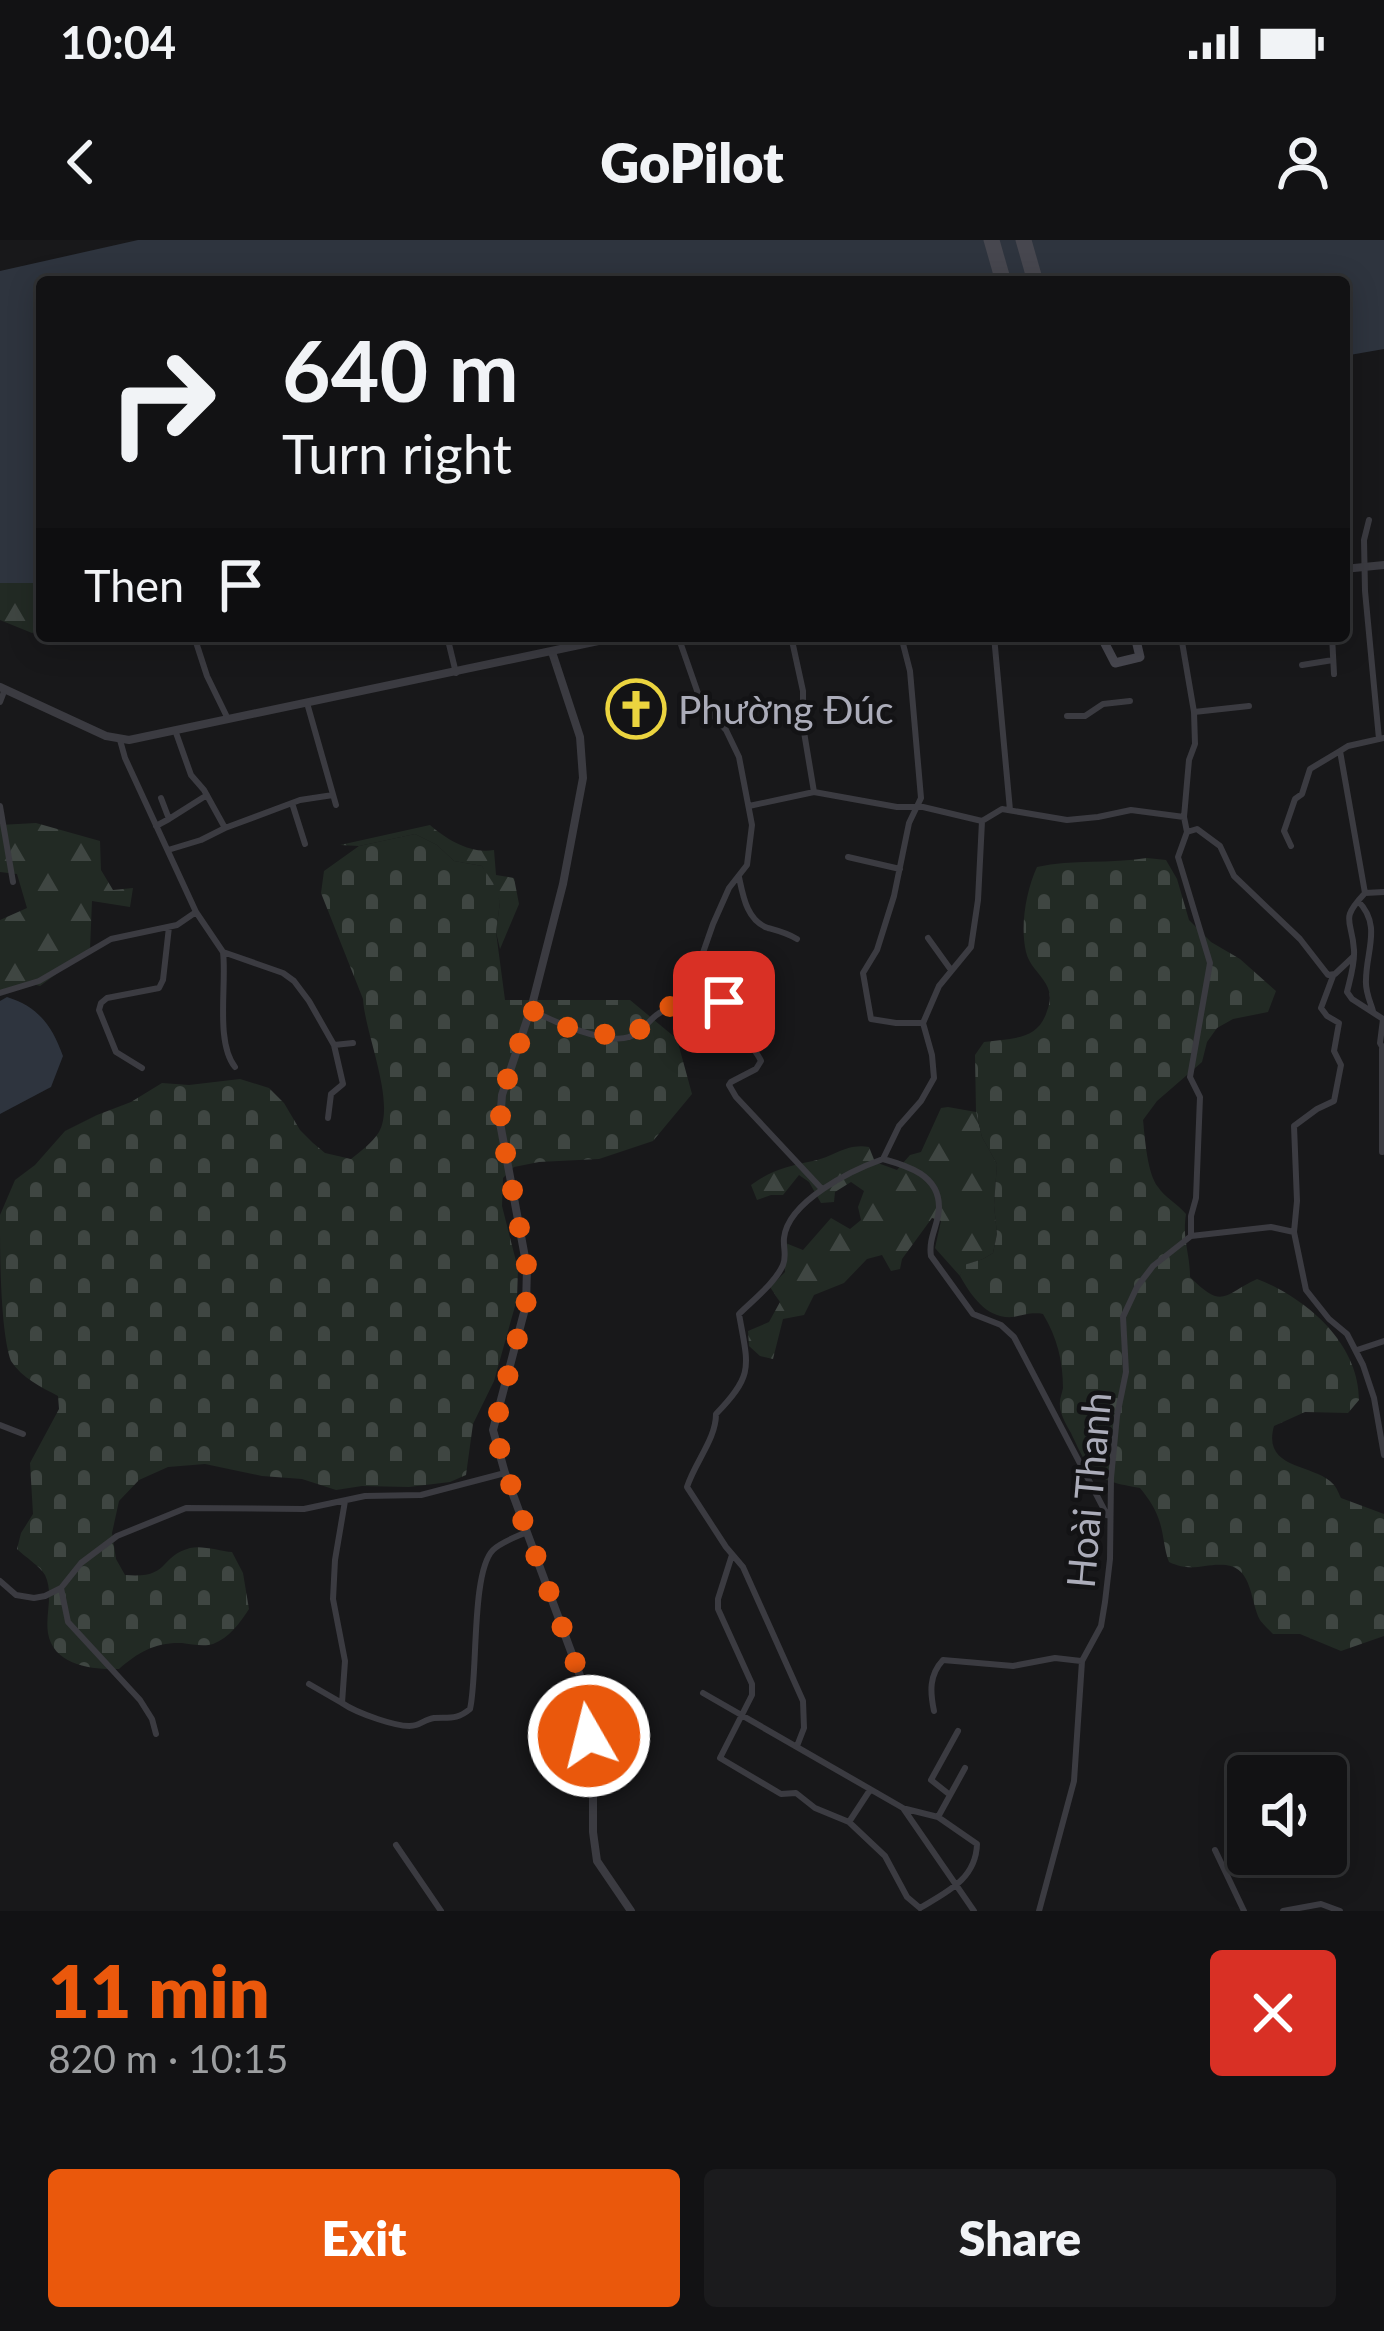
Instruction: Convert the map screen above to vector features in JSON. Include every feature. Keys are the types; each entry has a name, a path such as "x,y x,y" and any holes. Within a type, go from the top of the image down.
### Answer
{"main road":[{"path":"991,240 1001,276"},
{"path":"1024,240 1034,276"},
{"path":"1105,642 1114,662 1140,657 1136,642"}],"street":[{"path":"1291,846 1284,831 1310,769 1348,746 1381,739 1364,566 1369,520"},
{"path":"1350,568 1384,565"},
{"path":"196,642 228,718"},
{"path":"448,642 456,673"},
{"path":"0,702 3,688 121,740 596,642"},
{"path":"680,642 701,702 726,730 739,757 752,825 744,872 729,888 712,924 694,999"},
{"path":"792,642 814,792"},
{"path":"903,642 921,798 909,823 877,950 863,973 873,1020 923,1023"},
{"path":"995,642 1010,810"},
{"path":"1182,642 1195,744 1186,832 1178,857 1210,963 1190,1077 1200,1097 1191,1236 1271,1228 1294,1232"},
{"path":"1332,642 1334,674"},
{"path":"552,652 580,737 583,778 563,884 531,1010 502,1095 500,1123 527,1268 526,1305 494,1430 586,1692 597,1862 631,1911"},
{"path":"1302,665 1334,660"},
{"path":"1067,716 1085,716 1103,704 1130,701"},
{"path":"307,703 336,805"},
{"path":"1194,712 1249,706"},
{"path":"176,730 191,775 226,828"},
{"path":"121,740 196,912 223,952 227,1050 235,1066"},
{"path":"1340,751 1365,893"},
{"path":"749,806 814,792 982,821 1002,809 1067,820 1131,810 1184,817"},
{"path":"156,826 207,795"},
{"path":"168,850 292,803 333,795"},
{"path":"161,798 170,819"},
{"path":"292,803 305,844"},
{"path":"0,806 13,882"},
{"path":"797,1746 804,1728 803,1701 743,1567 687,1486 716,1429 716,1414 740,1389 748,1363 739,1314 780,1271 784,1237 796,1213 822,1188 851,1170 883,1159 899,1126 934,1078 923,1023 939,986 972,943 982,821"},
{"path":"1186,832 1197,829 1220,846 1234,876 1333,976"},
{"path":"848,857 900,869"},
{"path":"739,877 755,920 796,939"},
{"path":"1382,1153 1383,1019 1347,992 1355,955 1350,909 1365,893 1384,892"},
{"path":"1358,901 1372,927 1365,982 1373,1011"},
{"path":"0,993 39,981 111,939 177,925 196,912"},
{"path":"142,1068 116,1052 106,1033 100,1003 159,988 169,927"},
{"path":"928,938 951,970"},
{"path":"1370,950 1384,952"},
{"path":"223,952 283,974 309,1001 334,1046 343,1084 332,1094 328,1118"},
{"path":"1355,955 1333,976 1321,1008 1339,1023 1334,1051 1341,1065 1334,1101 1294,1126 1294,1232 1306,1290 1357,1350 1374,1398 1384,1455"},
{"path":"724,1002 729,971"},
{"path":"531,1010 566,1027 625,1038 668,1007 694,999 724,1002 739,1016 741,1032 761,1060 756,1069 731,1082 730,1088 822,1188"},
{"path":"334,1046 352,1043"},
{"path":"883,1159 922,1173 932,1184 939,1207 929,1246 932,1259 973,1314 1000,1325 1014,1337 1109,1519"},
{"name":"Hoài Thanh","path":"1039,1910 1074,1781 1082,1661 1101,1626 1110,1559 1117,1417 1126,1372 1123,1317 1153,1266 1191,1236"},
{"path":"1357,1350 1384,1341"},
{"path":"0,1425 23,1433"},
{"path":"0,1581 9,1592 25,1598 45,1596 61,1588 81,1563 117,1536 186,1508 304,1509 365,1496 421,1496 506,1473"},
{"path":"343,1703 345,1661 333,1599 345,1499"},
{"path":"309,1684 351,1709 408,1726 465,1714 472,1703 477,1613 489,1556 527,1532"},
{"path":"704,1693 743,1714 903,1808 938,1816 977,1844 971,1870 956,1887 919,1909 884,1856 849,1822 815,1808 796,1793 781,1794 720,1758 743,1714 750,1704 752,1684 718,1609 732,1554"},
{"path":"61,1588 68,1622 140,1700 156,1735"},
{"path":"934,1712 930,1690 944,1660 1013,1666 1055,1658 1082,1661"},
{"path":"950,1795 931,1780 958,1731"},
{"path":"938,1816 965,1768"},
{"path":"849,1822 870,1789"},
{"path":"903,1808 974,1911"},
{"path":"396,1845 441,1911"},
{"path":"1215,1850 1244,1911"},
{"path":"1283,1911 1322,1904 1340,1911"},
{"path":"1039,1910 1051,1911"}],"green space":[{"path":"0,583 36,583 36,632 0,620"},
{"path":"36,823 100,841 101,870 113,890 133,888 130,907 92,901 90,949 40,986 0,991 0,920 27,908 17,874 0,872 0,825"},
{"path":"430,825 460,845 494,850 496,875 514,878 519,904 500,949 496,932 500,902 482,866 454,861 415,834 359,846 340,845"},
{"path":"415,834 454,861 482,866 493,883 500,902 496,932 505,1000 630,1000 677,1039 692,1094 653,1141 599,1159 514,1167 503,1178 502,1206 518,1269 517,1299 494,1381 473,1424 466,1475 409,1487 336,1490 302,1479 205,1464 168,1467 139,1480 119,1501 112,1533 116,1559 125,1575 150,1574 190,1548 232,1552 243,1573 249,1609 229,1634 213,1644 156,1646 119,1669 75,1663 51,1644 45,1575 17,1549 33,1514 30,1463 59,1409 58,1396 26,1377 11,1361 3,1311 0,1215 15,1180 65,1131 162,1083 240,1079 269,1088 300,1130 325,1153 351,1159 366,1147 383,1119 382,1086 363,999 321,893 324,871 359,846"},
{"path":"1166,860 1189,920 1276,991 1268,1012 1233,1019 1217,1028 1202,1062 1157,1101 1143,1120 1154,1181 1186,1214 1190,1277 1217,1296 1257,1279 1275,1287 1326,1325 1350,1360 1359,1400 1348,1413 1305,1412 1274,1426 1272,1440 1281,1457 1330,1481 1341,1498 1384,1514 1384,1636 1341,1651 1300,1634 1273,1634 1260,1620 1246,1579 1235,1567 1185,1567 1169,1562 1158,1518 1140,1488 1096,1474 1078,1447 1061,1413 1060,1359 1043,1314 995,1314 975,1299 960,1276 964,1265 993,1253 997,1234 997,1164 982,1137 976,1112 975,1055 984,1042 1030,1033 1043,1021 1049,1004 1048,987 1029,961 1024,942 1025,909 1037,867"},
{"path":"941,1108 976,1112 982,1137 997,1164 993,1253 965,1265 960,1276 935,1248 941,1221 932,1218 902,1259 900,1269 891,1271 882,1255 867,1259 844,1283 814,1295 804,1315 783,1319 773,1359 760,1356 749,1346 748,1331 769,1322 780,1302 770,1287 785,1272 783,1242 803,1250 831,1218 850,1229 861,1220 858,1207 864,1191 851,1182 835,1192 834,1202 821,1203 799,1175 783,1195 757,1200 751,1185 780,1169 854,1147 869,1147 875,1162 897,1170 910,1155 921,1152"}],"shaded area":[{"path":"138,240 1384,240 1384,349 1350,355 1350,276 36,276 36,583 0,583 0,271"},
{"path":"7,997 43,1019 63,1056 51,1087 0,1114 0,1001"}],"place":[{"name":"Phường Đúc","path":"636,709"}],"route":[{"path":"589,1736 586,1692 494,1430 526,1305 527,1268 500,1123 502,1095 531,1010 578,1031 625,1038 681,1001 724,1002"}]}
